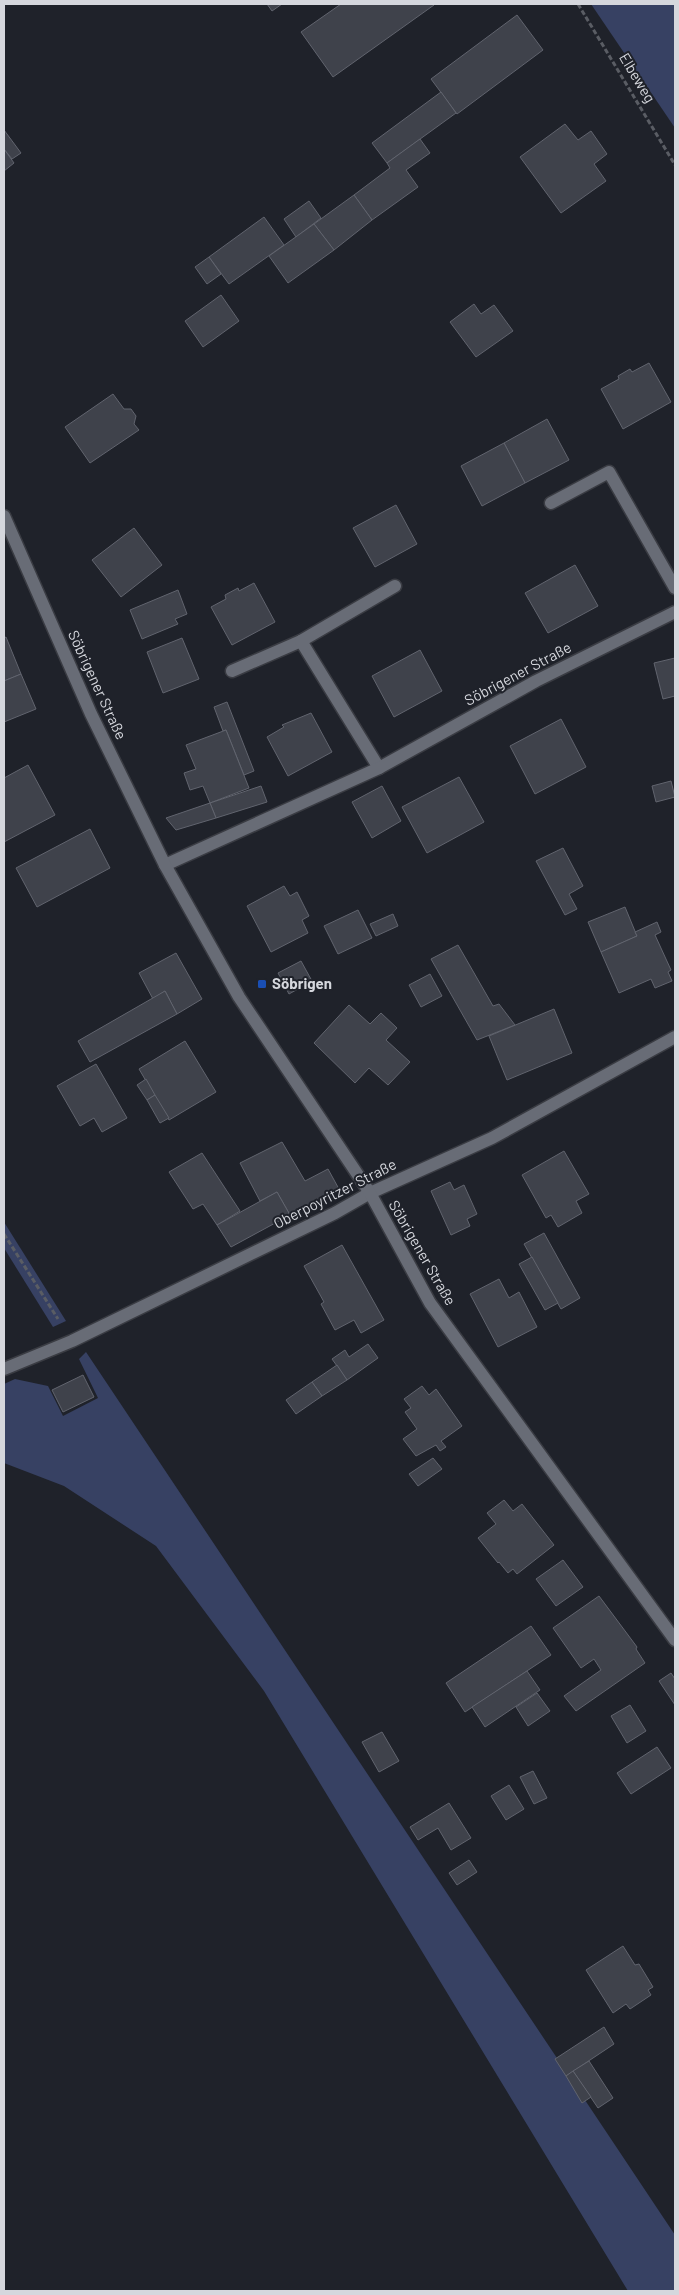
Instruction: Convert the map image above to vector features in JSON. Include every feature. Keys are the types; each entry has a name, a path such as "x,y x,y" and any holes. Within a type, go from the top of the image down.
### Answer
{"street":[{"path":"551,502 610,472 675,588"},
{"name":"Söbrigener Straße","path":"4,516 91,714 165,865 239,996 370,1193 430,1304 675,1640"},
{"path":"232,671 301,641 395,586"},
{"name":"Söbrigener Straße","path":"165,865 379,768 536,681 675,612"},
{"path":"301,641 379,768"},
{"name":"Oberpoyritzer Straße","path":"4,1368 72,1341 326,1218 370,1193 492,1138 675,1036"}],"path":[{"name":"Elbeweg","path":"578,4 675,165"},
{"path":"4,1234 72,1341"}],"shaded area":[{"path":"591,4 675,4 675,128"},
{"path":"4,1222 66,1321 53,1327 4,1248"},
{"path":"86,1352 675,2235 675,2291 628,2291 264,1691 156,1546 64,1486 4,1463 4,1384 15,1379 48,1386 63,1416 98,1398 79,1359"}],"building":[{"path":"267,4 282,4 272,11"},
{"path":"341,4 434,5 333,77 301,32"},
{"path":"517,15 543,50 457,114 431,79"},
{"path":"441,92 456,113 387,163 372,143"},
{"path":"565,124 578,140 591,131 607,154 594,164 606,181 561,213 520,157"},
{"path":"4,130 21,153 12,159 4,149"},
{"path":"420,139 430,153 406,170 418,187 372,220 354,195 390,168 387,163"},
{"path":"4,149 14,163 4,171"},
{"path":"354,195 372,220 334,250 314,224"},
{"path":"309,201 321,218 296,237 284,219"},
{"path":"264,217 284,245 229,284 209,257"},
{"path":"314,224 334,250 288,283 269,256"},
{"path":"209,257 221,274 207,284 195,267"},
{"path":"221,295 239,321 203,347 185,321"},
{"path":"474,304 481,314 494,305 513,331 476,357 450,322"},
{"path":"649,363 671,402 623,429 601,389 619,379 618,376 630,369 632,372"},
{"path":"113,394 124,409 131,409 136,416 134,424 139,430 90,463 65,427"},
{"path":"547,419 569,460 525,483 504,443"},
{"path":"504,443 525,483 482,506 461,466"},
{"path":"396,505 417,544 375,567 353,528"},
{"path":"134,528 162,565 121,597 92,560"},
{"path":"575,565 598,606 548,633 525,593"},
{"path":"254,583 275,622 232,645 211,607 226,599 225,595 238,588 239,591"},
{"path":"178,590 187,614 175,619 178,624 142,639 130,610"},
{"path":"6,637 21,674 4,681 4,638"},
{"path":"182,638 199,679 163,693 147,652"},
{"path":"420,650 442,691 394,717 372,676"},
{"path":"675,658 675,696 663,699 654,663"},
{"path":"21,674 36,709 4,722 4,681"},
{"path":"227,702 254,771 244,775 226,730 223,731 214,707"},
{"path":"311,713 332,752 288,776 267,737 284,727 282,725"},
{"path":"561,719 586,767 535,794 510,746"},
{"path":"226,730 249,788 210,803 203,786 190,790 184,773 196,769 186,745"},
{"path":"28,765 55,815 4,842 4,778"},
{"path":"459,777 484,822 427,853 402,807"},
{"path":"671,781 675,797 656,802 652,786"},
{"path":"261,786 267,802 216,818 210,803"},
{"path":"382,786 401,821 372,838 352,802"},
{"path":"210,803 216,818 176,830 166,818"},
{"path":"90,829 110,868 37,907 16,868"},
{"path":"563,848 583,886 569,894 577,909 565,915 536,861"},
{"path":"284,886 290,896 297,892 309,916 302,920 308,933 271,952 247,906"},
{"path":"625,907 637,936 601,952 588,922"},
{"path":"358,910 372,938 338,954 324,926"},
{"path":"393,914 398,926 376,936 370,924"},
{"path":"657,922 661,932 655,935 671,970 668,972 672,981 655,988 651,979 619,993 601,952 637,936 635,932"},
{"path":"458,945 493,1006 499,1004 515,1025 477,1040 431,959"},
{"path":"176,953 202,999 177,1014 165,991 153,999 139,973"},
{"path":"301,961 312,981 289,994 278,973"},
{"path":"430,974 442,996 421,1007 409,985"},
{"path":"165,991 177,1014 90,1062 78,1041"},
{"path":"349,1005 370,1024 381,1013 397,1028 386,1040 410,1062 388,1085 369,1068 355,1083 314,1043"},
{"path":"554,1009 572,1053 507,1080 489,1036"},
{"path":"185,1041 216,1092 169,1120 139,1069"},
{"path":"96,1064 127,1118 102,1132 94,1118 80,1126 57,1086"},
{"path":"146,1079 155,1095 147,1100 137,1085"},
{"path":"155,1095 169,1118 160,1123 147,1100"},
{"path":"282,1142 305,1181 328,1169 339,1189 290,1215 277,1192 260,1201 240,1163"},
{"path":"564,1151 589,1194 576,1201 582,1213 558,1227 551,1215 546,1218 522,1175"},
{"path":"202,1153 240,1211 217,1225 203,1204 193,1209 169,1172"},
{"path":"450,1182 454,1190 464,1185 477,1214 467,1219 470,1226 451,1235 431,1191"},
{"path":"277,1192 290,1215 231,1247 217,1225"},
{"path":"544,1233 580,1298 561,1309 524,1244"},
{"path":"342,1245 384,1320 361,1333 354,1320 335,1330 321,1304 324,1302 304,1266"},
{"path":"532,1257 558,1303 545,1310 519,1264"},
{"path":"499,1279 509,1298 519,1292 537,1327 498,1347 470,1294"},
{"path":"368,1344 378,1358 347,1380 332,1359 345,1350 349,1357"},
{"path":"337,1365 347,1380 322,1396 312,1382"},
{"path":"83,1375 94,1397 63,1412 52,1390"},
{"path":"312,1382 322,1396 296,1414 286,1400"},
{"path":"422,1386 429,1395 436,1389 462,1426 441,1441 446,1447 440,1451 436,1445 416,1456 403,1439 417,1429 405,1412 411,1408 404,1399"},
{"path":"433,1458 442,1469 418,1486 409,1474"},
{"path":"504,1500 513,1511 522,1504 554,1545 517,1574 513,1569 508,1573 478,1538 496,1524 487,1513"},
{"path":"563,1560 583,1587 556,1606 536,1579"},
{"path":"599,1596 637,1647 636,1649 645,1663 576,1711 564,1696 601,1670 594,1659 581,1668 553,1628"},
{"path":"531,1626 551,1655 465,1712 446,1683"},
{"path":"527,1671 540,1690 485,1727 472,1707"},
{"path":"671,1673 675,1679 675,1705 659,1681"},
{"path":"537,1693 550,1711 528,1726 516,1707"},
{"path":"630,1705 646,1731 627,1743 611,1716"},
{"path":"382,1732 399,1761 379,1772 362,1742"},
{"path":"657,1747 671,1768 631,1794 617,1773"},
{"path":"533,1771 547,1798 534,1804 520,1777"},
{"path":"509,1785 524,1809 506,1820 491,1796"},
{"path":"449,1803 471,1838 451,1850 438,1828 418,1840 410,1827"},
{"path":"469,1860 477,1872 457,1885 449,1873"},
{"path":"623,1946 635,1965 639,1964 653,1987 648,1990 651,1995 630,2009 626,2004 613,2013 586,1970"},
{"path":"604,2027 614,2044 566,2076 555,2059"},
{"path":"589,2061 613,2098 598,2108 573,2071"},
{"path":"573,2071 591,2097 582,2103 566,2076"}],"place":[{"name":"Söbrigen","path":"262,984"}]}
